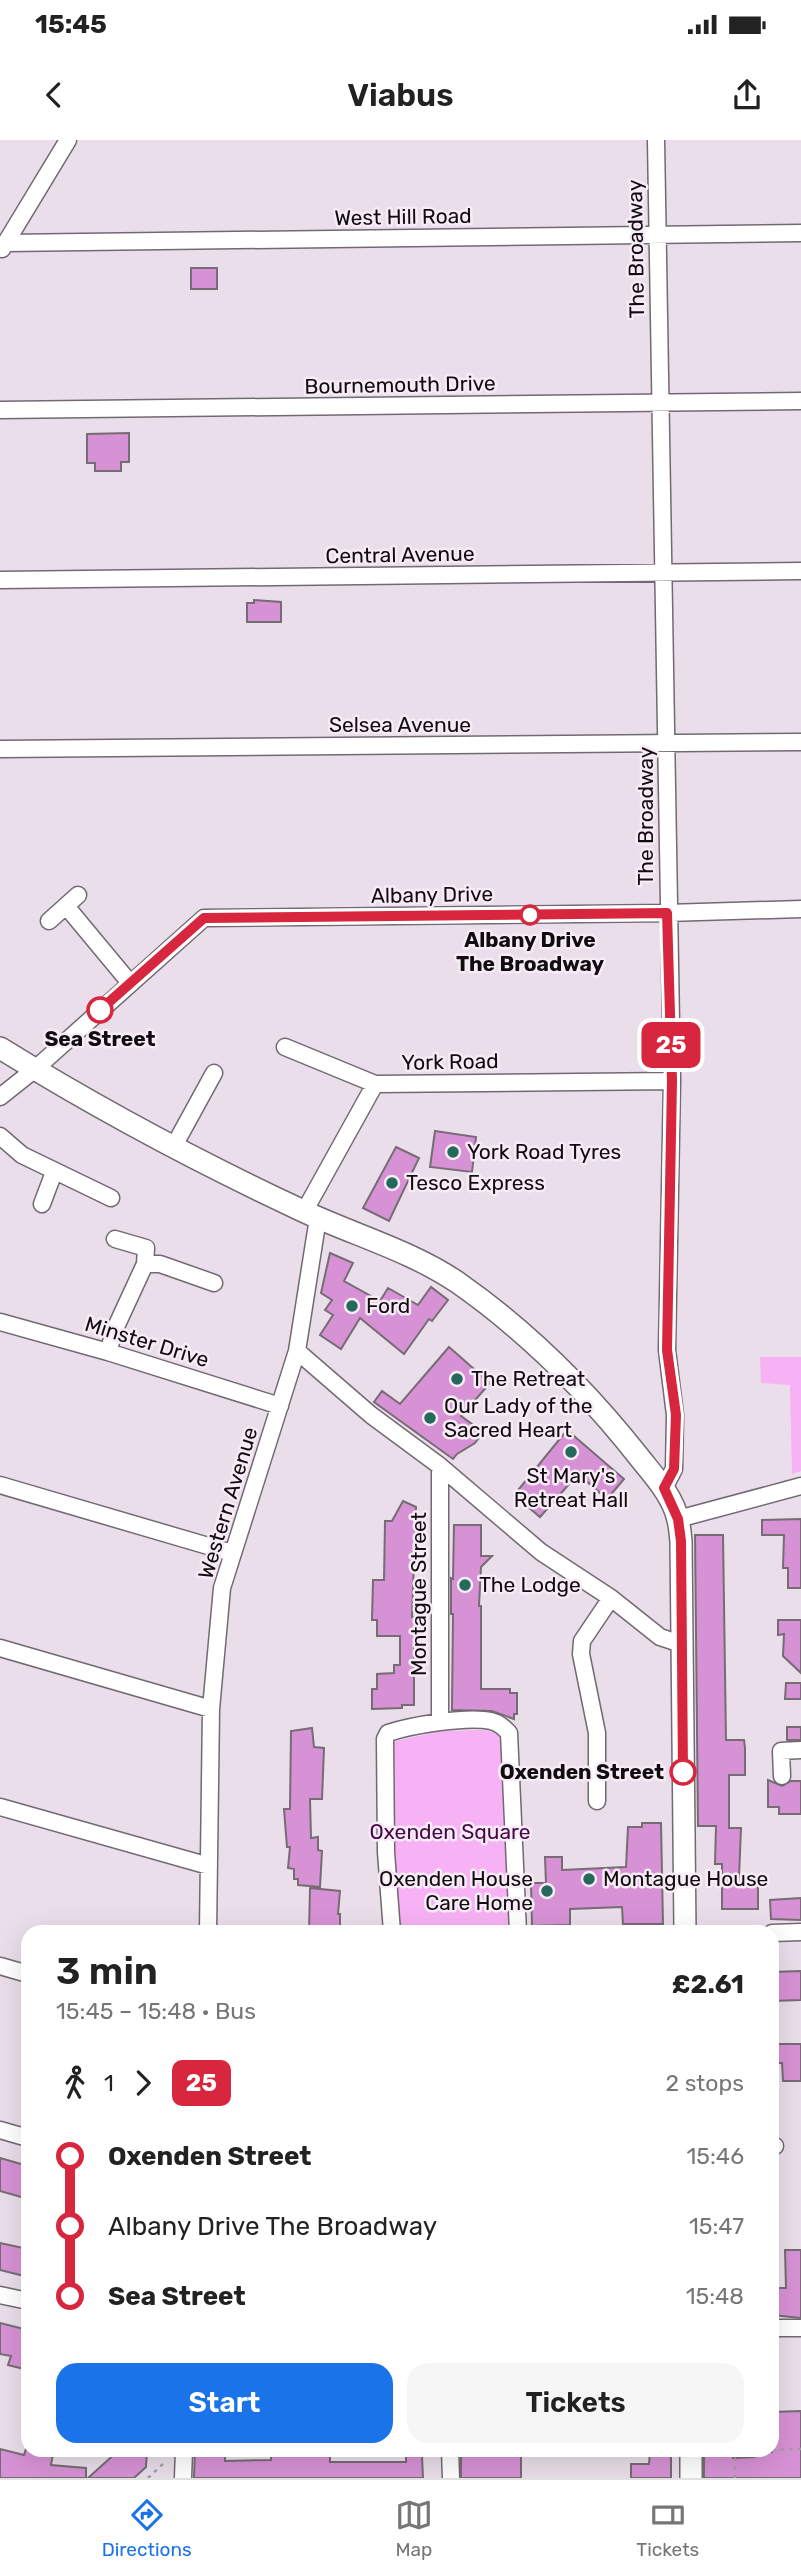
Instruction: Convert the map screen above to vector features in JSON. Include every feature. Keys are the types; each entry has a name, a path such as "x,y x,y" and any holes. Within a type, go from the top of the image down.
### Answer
{"main road":[{"path":"0,1048 34,1070 174,1146 311,1215 407,1255 455,1282 556,1362 609,1420 664,1488 678,1519 681,1541 685,1925"},
{"path":"691,2457 691,2478"}],"street":[{"path":"3,248 68,140"},
{"name":"The Broadway","path":"656,140 667,744 667,913 672,1081 667,1350 676,1415 674,1469 664,1488"},
{"name":"West Hill Road","path":"3,248 801,233"},
{"name":"Bournemouth Drive","path":"0,410 801,401"},
{"name":"Central Avenue","path":"0,580 801,571"},
{"name":"Selsea Avenue","path":"0,749 801,741"},
{"path":"49,920 72,901 130,983"},
{"name":"Albany Drive","path":"0,1097 34,1070 204,918 801,909"},
{"path":"285,1046 374,1084"},
{"path":"174,1146 214,1073"},
{"name":"York Road","path":"311,1215 339,1148 374,1084 672,1081"},
{"path":"0,1136 22,1156 111,1198"},
{"path":"42,1204 54,1172"},
{"name":"Western Avenue","path":"208,1925 211,1709 222,1588 297,1351 311,1215"},
{"path":"108,1352 115,1329 145,1264 146,1248 115,1239"},
{"path":"145,1264 160,1264 214,1283"},
{"name":"Minster Drive","path":"0,1322 108,1352 280,1406"},
{"path":"297,1351 370,1415 439,1466 541,1552 611,1598 660,1637 681,1644"},
{"name":"Montague Street","path":"439,1466 440,1722"},
{"path":"0,1485 232,1553"},
{"path":"678,1519 801,1486"},
{"path":"597,1801 597,1733 581,1654 582,1641 611,1598"},
{"path":"0,1648 211,1709"},
{"path":"391,1925 386,1852 384,1739 388,1733 440,1722 489,1721 502,1725 509,1733 518,1925"},
{"path":"782,1776 781,1751 801,1750"},
{"path":"0,1807 209,1866"},
{"path":"779,1933 801,1932"},
{"path":"0,1966 21,1972"},
{"path":"0,2130 21,2136"},
{"path":"0,2295 21,2300"},
{"path":"779,2328 801,2328"},
{"path":"183,2478 184,2457"},
{"path":"450,2457 451,2478"}],"path":[{"path":"779,2450 801,2449"},
{"path":"735,2457 735,2478"},
{"path":"148,2478 169,2459"}],"green space":[{"path":"760,1357 801,1357 801,1471 792,1474 790,1385 761,1383"},
{"name":"Oxenden Square","path":"486,1730 497,1734 506,1749 513,1925 393,1925 392,1742 441,1731"}],"building":[{"path":"191,268 217,268 217,289 191,289"},
{"path":"129,433 129,462 121,462 121,471 95,471 95,463 87,463 87,434"},
{"path":"254,600 281,602 281,622 247,622 247,603 254,603"},
{"name":"York Road Tyres","path":"435,1131 476,1137 472,1172 430,1167"},
{"name":"Tesco Express","path":"396,1147 419,1158 389,1221 363,1208"},
{"path":"330,1253 353,1263 344,1281 380,1301 388,1288 418,1305 431,1287 448,1300 432,1321 429,1319 404,1354 360,1318 341,1349 320,1335 333,1315 325,1310 332,1300 321,1293"},
{"path":"449,1347 490,1383 461,1416 483,1432 475,1443 453,1459 374,1402 382,1391 400,1404"},
{"name":"St Mary's Retreat Hall","path":"567,1430 624,1479 607,1499 578,1474 540,1517 514,1495"},
{"path":"403,1501 416,1507 412,1617 423,1617 423,1635 414,1635 414,1705 372,1709 372,1689 377,1689 377,1674 394,1673 394,1665 400,1665 400,1636 377,1636 377,1620 372,1620 373,1580 384,1580 385,1521 392,1521"},
{"path":"801,1519 801,1588 788,1588 788,1568 783,1568 784,1535 762,1535 762,1520"},
{"path":"454,1525 481,1525 481,1556 492,1556 481,1567 481,1689 510,1689 510,1693 517,1693 517,1714 514,1714 514,1719 492,1711 452,1710 451,1578 453,1579"},
{"path":"695,1535 723,1535 726,1740 744,1740 745,1748 745,1775 729,1775 729,1828 741,1828 739,1877 758,1877 758,1909 722,1909 722,1864 715,1864 716,1826 698,1826"},
{"path":"778,1620 801,1620 801,1673 783,1656 784,1634 778,1635"},
{"path":"786,1683 801,1683 801,1699 785,1699"},
{"path":"787,1727 801,1727 801,1740 787,1740"},
{"path":"312,1728 314,1747 324,1748 322,1799 310,1799 311,1838 318,1837 318,1850 322,1851 320,1887 298,1885 298,1879 294,1879 294,1869 288,1868 290,1847 287,1847 284,1809 290,1809 291,1731"},
{"path":"768,1780 782,1786 791,1781 801,1781 801,1814 779,1814 779,1807 768,1807"},
{"path":"642,1823 661,1823 663,1924 623,1924 622,1907 570,1909 570,1925 532,1925 531,1883 546,1883 545,1857 562,1857 562,1870 626,1867 628,1827 642,1827"},
{"path":"310,1888 340,1891 340,1925 309,1925"},
{"path":"801,1898 801,1920 771,1919 770,1900"},
{"path":"801,1971 801,2000 779,2001 779,1972"},
{"path":"779,2044 801,2044 801,2081 783,2081 782,2063 779,2063"},
{"path":"0,2158 21,2164 21,2197 0,2191"},
{"path":"0,2243 21,2248 21,2275 0,2270"},
{"path":"785,2250 801,2250 801,2318 779,2316 779,2288 786,2288"},
{"path":"0,2323 21,2328 21,2368 8,2365 11,2356 0,2354"},
{"path":"801,2411 801,2478 704,2478 704,2457 779,2457 779,2412"},
{"path":"0,2449 21,2454 21,2457 52,2457 51,2465 86,2468 86,2478 0,2478"},
{"path":"111,2457 147,2457 146,2467 134,2478 88,2478"},
{"path":"195,2457 225,2457 225,2461 271,2460 271,2457 330,2457 330,2462 406,2462 406,2457 422,2457 423,2478 194,2478"},
{"path":"461,2457 521,2457 521,2478 461,2478"},
{"path":"650,2457 671,2457 671,2478 631,2478 631,2464 649,2464"}],"bus line":[{"name":"25","path":"100,1010 204,918 667,913 672,1081 667,1350 676,1415 674,1469 664,1488 678,1519 681,1541 683,1772"}],"place":[{"name":"Albany Drive The Broadway","path":"530,915"},
{"name":"Sea Street","path":"100,1010"},
{"name":"York Road Tyres","path":"453,1152"},
{"name":"Tesco Express","path":"392,1183"},
{"name":"Ford","path":"352,1306"},
{"name":"The Retreat","path":"457,1379"},
{"name":"Our Lady of the Sacred Heart","path":"430,1418"},
{"name":"St Mary's Retreat Hall","path":"571,1452"},
{"name":"The Lodge","path":"465,1585"},
{"name":"Oxenden Street","path":"683,1772"},
{"name":"Montague House","path":"589,1879"},
{"name":"Oxenden House Care Home","path":"547,1891"}]}
